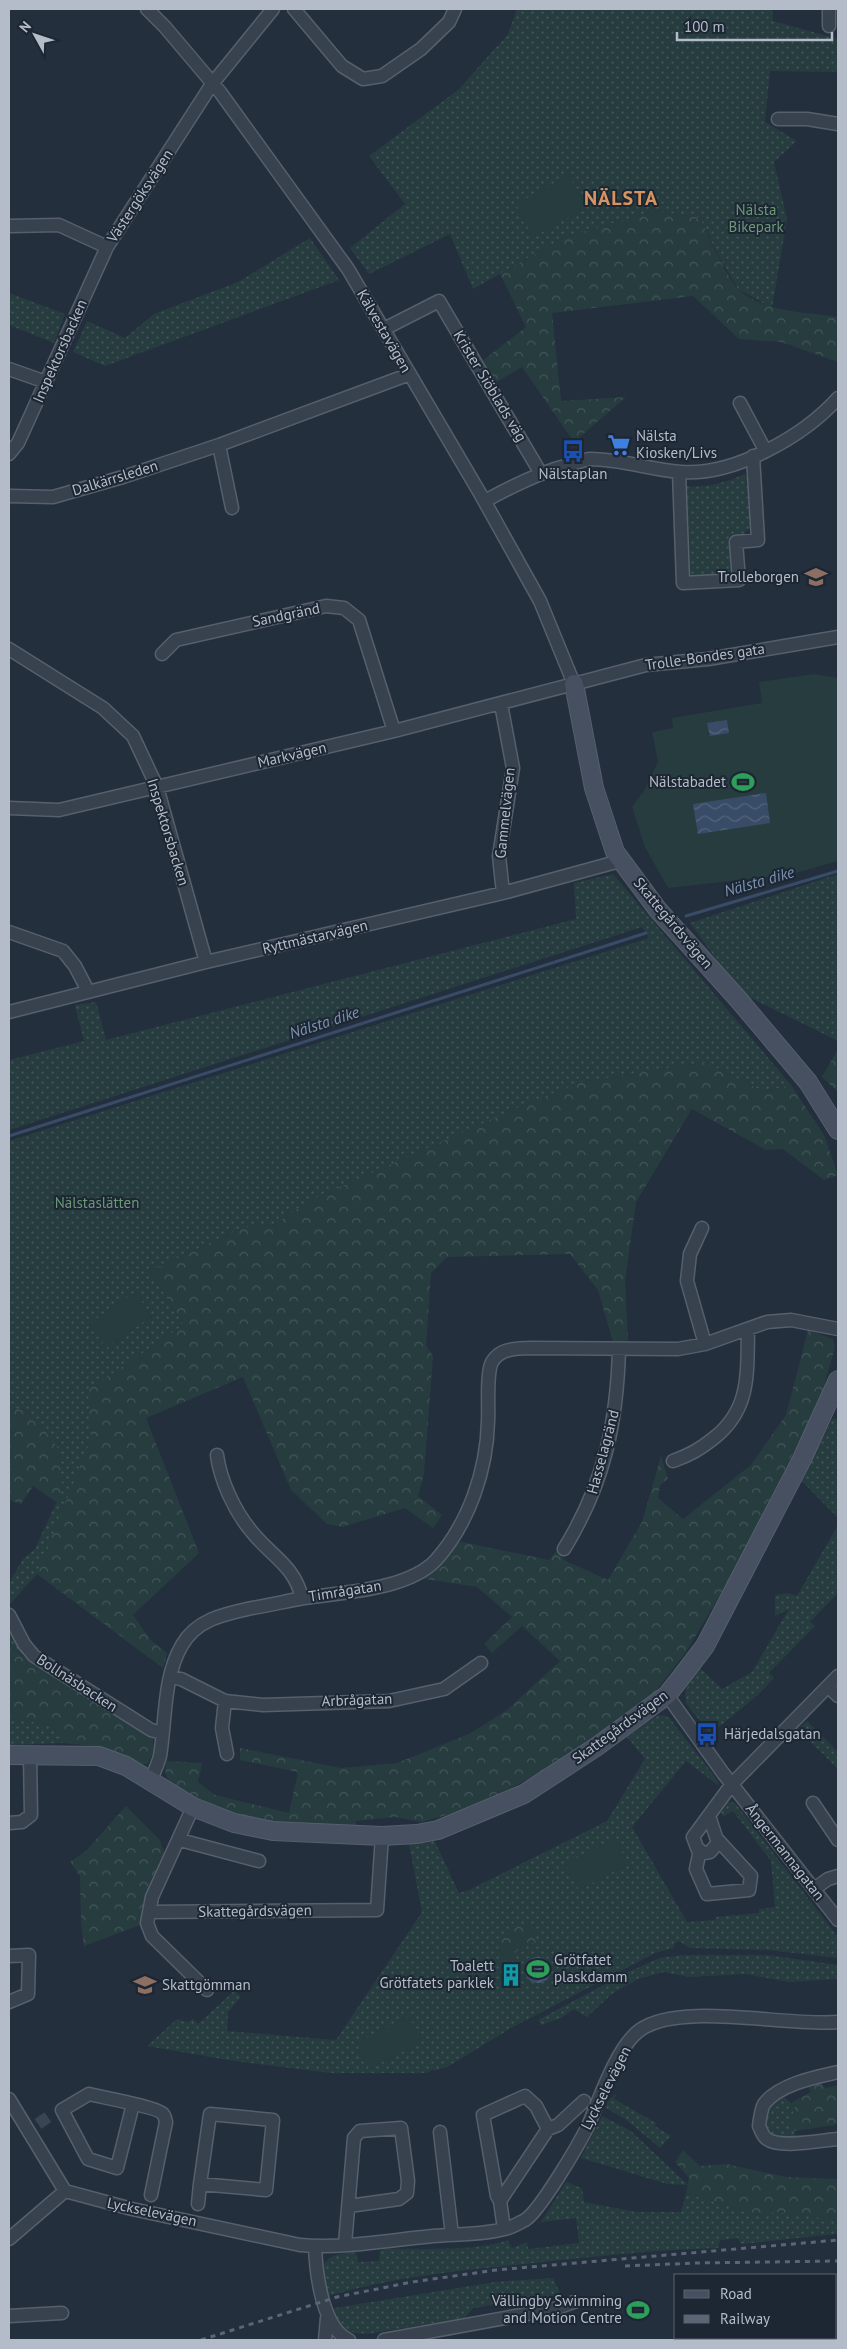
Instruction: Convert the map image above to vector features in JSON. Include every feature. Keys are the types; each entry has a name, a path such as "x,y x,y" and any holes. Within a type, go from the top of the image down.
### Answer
{"street":[{"name":"Kälvestavägen","path":"147,9 165,27 226,100 348,269 485,501 540,601 574,684"},
{"name":"Västergöksvägen","path":"9,226 59,225 107,247 212,84 273,9"},
{"path":"294,9 342,66 363,79 382,76 421,49 449,22 455,9"},
{"path":"829,9 829,26"},
{"path":"778,119 807,119 838,124"},
{"name":"Inspektorsbacken","path":"9,454 18,443 107,247"},
{"name":"Krister Siöblads väg","path":"384,329 439,301 540,472"},
{"path":"9,369 46,382"},
{"name":"Dalkärrsleden","path":"9,496 54,497 219,445 410,374"},
{"path":"485,501 540,472 588,459 623,461 679,472 702,473 753,456 803,430 826,412 838,398"},
{"path":"740,403 765,450"},
{"path":"219,445 232,508"},
{"path":"679,472 683,583 739,580 736,542 758,540 753,456"},
{"name":"Sandgränd","path":"162,654 176,640 326,606 344,608 359,620 394,731"},
{"name":"Trolle-Bondes gata","path":"574,684 646,666 838,637"},
{"name":"Inspektorsbacken","path":"9,649 103,708 133,736 157,787 206,962"},
{"name":"Markvägen","path":"9,808 59,810 394,731 574,684"},
{"name":"Skattegårdsvägen","path":"574,684 594,788 610,840 620,861 658,910 738,999 808,1082 838,1130"},
{"name":"Gammelvägen","path":"501,704 513,768 499,856 503,892"},
{"name":"Ryttmästarvägen","path":"9,1012 206,962 503,892 620,861"},
{"path":"9,932 63,951 75,966 88,991"},
{"path":"702,1228 690,1254 687,1281 704,1344"},
{"name":"Timrågatan","path":"151,1780 159,1758 170,1677 182,1645 196,1627 217,1616 302,1598 380,1588 419,1572 434,1562 448,1546 477,1492 488,1437 490,1368 496,1355 506,1350 529,1348 678,1349 704,1344 767,1322 791,1320 838,1329"},
{"path":"673,1461 693,1454 722,1432 742,1405 747,1380 748,1329"},
{"name":"Hasselagränd","path":"564,1549 583,1519 603,1465 618,1393 619,1349"},
{"name":"Skattegårdsvägen","path":"9,1754 99,1756 126,1766 193,1807 234,1823 273,1831 382,1836 416,1834 438,1830 524,1794 596,1747 667,1695 704,1646 802,1459 838,1380"},
{"path":"217,1455 219,1468 239,1513 251,1532 294,1575 302,1598"},
{"name":"Bollnäsbacken","path":"9,1615 24,1644 34,1656 151,1730 162,1733"},
{"name":"Arbrågatan","path":"170,1677 181,1679 225,1701 263,1705 388,1701 444,1689 481,1663"},
{"path":"718,1840 718,1843 710,1852 704,1853 700,1850 693,1837 732,1784 838,1676"},
{"path":"828,1686 838,1696"},
{"name":"Ångermannagatan","path":"667,1695 732,1784 838,1920"},
{"path":"225,1701 222,1728 228,1754"},
{"path":"9,1824 22,1822 31,1815 30,1754"},
{"path":"813,1803 838,1840"},
{"path":"193,1807 180,1840 152,1898 147,1923 152,1936 207,1990"},
{"path":"700,1850 696,1869 707,1894 749,1890 751,1876 718,1840 709,1816"},
{"name":"Skattegårdsvägen","path":"149,1912 377,1910 382,1836"},
{"path":"180,1840 258,1861"},
{"path":"814,1889 828,1879 838,1876"},
{"path":"9,1956 29,1955 28,1994 9,2002"},
{"name":"Lyckselevägen","path":"65,2191 132,2209 315,2246 504,2229 526,2219 555,2182 586,2129 622,2052 640,2030 671,2018 744,2017 824,2023 838,2022"},
{"path":"838,2072 800,2081 772,2096 763,2105 759,2126 765,2139 773,2142 797,2143 838,2139"},
{"name":"Lyckselevägen","path":"132,2104 118,2168 88,2159 62,2110 89,2094 132,2104 157,2110 163,2114 166,2122 151,2195"},
{"path":"504,2229 483,2114 526,2096 536,2106 548,2129"},
{"path":"9,2099 65,2191 9,2239"},
{"path":"500,2201 548,2129 558,2125 584,2101"},
{"name":"Lyckselevägen","path":"198,2204 200,2184 210,2114 273,2120 266,2190 200,2184"},
{"path":"345,2244 354,2138 360,2131 400,2128 408,2193 399,2199 349,2206"},
{"path":"440,2132 452,2235"},
{"path":"315,2246 316,2265 327,2314 333,2328 343,2338 349,2340"},
{"path":"384,2340 554,2309 574,2302"},
{"path":"9,2316 62,2313"},
{"path":"325,2340 327,2314"}],"green space":[{"name":"Nälsta Bikepark","path":"517,9 772,9 773,21 838,39 838,72 770,71 765,122 797,141 774,162 787,219 772,308 738,289 719,257 700,218 655,211 565,237 473,289 450,234 369,274 350,248 405,204 369,156 458,90 508,34"},
{"path":"569,175 586,208 533,237 516,204"},
{"path":"655,211 700,218 734,284 750,298 786,310 838,317 838,362 781,342 739,339 693,296 552,313 561,401 626,397 574,442 522,367 493,384 481,362 526,327 500,274 565,237"},
{"path":"310,238 339,280 105,366 73,352 87,321 125,338 154,314 238,282"},
{"path":"9,293 65,314 54,343 9,325"},
{"path":"745,474 753,490 752,525 743,535 731,541 732,577 687,580 682,486 714,484"},
{"name":"Nälstabadet","path":"814,674 838,678 838,861 792,874 668,888 645,847 632,807 645,789 658,762 652,732 673,728 672,718 762,703 759,682"},
{"name":"Nälstaslätten","path":"613,874 791,1085 764,1092 705,1062 582,1082 307,1202 274,1225 242,1228 150,1271 184,1325 89,1390 133,1615 151,1641 167,1653 163,1668 37,1574 10,1604 9,1583 23,1559 35,1549 63,1488 30,1412 9,1407 9,1141 649,938 642,927 9,1130 9,1060 84,1041 75,1005 96,1002 106,1040 576,919 574,883"},
{"path":"838,874 838,1041 741,993 690,923"},
{"path":"838,1049 838,1092 822,1077"},
{"path":"705,1062 764,1092 791,1085 824,1135 838,1175 824,1180 783,1149 766,1150 692,1109 636,1202 625,1281 628,1341 613,1342 598,1290 570,1254 447,1257 431,1273 426,1346 433,1356 424,1474 418,1496 442,1515 433,1528 405,1508 342,1527 327,1524 291,1490 243,1377 146,1418 199,1553 133,1615 151,1641 167,1653 163,1668 37,1573 91,1439 88,1390 184,1325 150,1271 242,1228 274,1225 307,1202 530,1102 582,1082"},
{"path":"135,1292 152,1316 106,1348 89,1324"},
{"path":"808,1330 833,1339 835,1347 820,1400 730,1578 686,1652 655,1692 546,1770 474,1807 422,1822 395,1817 356,1821 356,1827 313,1828 259,1823 215,1809 187,1795 168,1779 165,1770 167,1761 202,1763 198,1782 215,1795 289,1813 298,1772 240,1760 240,1748 341,1768 397,1763 469,1734 507,1710 560,1661 522,1626 492,1653 484,1644 512,1617 477,1587 420,1578 457,1541 549,1560 556,1551 566,1561 608,1580 642,1522 661,1456 668,1479 660,1485 658,1498 683,1519 751,1465 786,1415"},
{"path":"9,1407 30,1412 58,1448 63,1488 58,1503 33,1486 21,1504 9,1500"},
{"path":"833,1418 838,1420 838,1518 801,1480"},
{"path":"838,1525 838,1593 810,1622 815,1626 769,1673 774,1678 758,1695 710,1734 686,1703 685,1692 698,1666 722,1689 752,1672 789,1609 775,1616 775,1595 788,1593 797,1596"},
{"path":"9,1624 29,1658 9,1647"},
{"path":"9,1647 151,1735 153,1750 147,1764 140,1764 97,1747 63,1743 52,1725 9,1718"},
{"path":"658,1715 666,1716 671,1720 718,1781 719,1786 686,1761 632,1827 687,1922 759,1913 759,1909 775,1907 771,1861 733,1811 723,1817 721,1813 729,1802 735,1803 838,1937 838,1958 768,1950 690,1948 679,1941 675,1943 673,1948 655,1953 513,2027 447,2067 433,2071 433,2069 428,2073 330,2073 234,2061 147,2046 177,2019 188,2022 193,2019 198,2024 234,1991 241,1997 228,2012 227,2031 336,2040 422,1912 409,1844 434,1840 459,1893 469,1890 607,1821 645,1759 627,1737"},
{"path":"9,1718 52,1725 63,1743 9,1745"},
{"path":"807,1721 838,1752 838,1769 798,1729"},
{"path":"126,1806 160,1840 167,1861 143,1924 84,1946 81,1923 80,1876 70,1862 86,1851"},
{"path":"615,1838 628,1864 579,1890 565,1864"},
{"path":"522,1925 532,1927 538,1947 533,1943 528,1944 509,1959 505,1961 500,1960 499,1947 502,1938"},
{"path":"683,1955 767,1955 838,1965 838,1979 788,1982 746,1974 689,1977 664,1972 638,1979 613,1993 587,2017 574,2009 561,2018 541,2025 538,2020 628,1972 660,1958"},
{"path":"409,2016 422,2042 369,2069 356,2043"},
{"path":"818,2081 826,2088 838,2085 838,2121 835,2125 795,2131 787,2122 792,2118 795,2107 791,2103 811,2092 807,2085"},
{"path":"617,2093 614,2099 656,2123 655,2126 671,2136 660,2148 625,2119 606,2108 608,2101"},
{"path":"784,2097 795,2107 792,2118 787,2122 795,2131 795,2139 777,2137 764,2126 768,2105"},
{"path":"602,2116 631,2131 688,2185 667,2184 581,2158"},
{"path":"683,2150 700,2166 726,2164 786,2177 838,2179 838,2220 775,2212 757,2215 686,2193 689,2178 675,2162"},
{"path":"566,2182 582,2188 584,2202 636,2212 681,2212 686,2193 757,2215 775,2212 838,2220 838,2234 741,2244 738,2238 720,2240 718,2248 621,2254 450,2272 401,2279 328,2296 324,2275 326,2262 329,2258 344,2253 356,2252 358,2262 379,2261 380,2250 386,2249 465,2248 495,2244 508,2240 512,2248 527,2242 528,2249 579,2243 576,2218 541,2222"},
{"path":"553,2278 561,2295 473,2308 465,2318 367,2334 348,2331 343,2328 329,2309 495,2282"}],"water":[{"path":"727,720 729,733 710,736 707,723"},
{"path":"766,793 770,823 698,834 693,804"},
{"name":"Grötfatet plaskdamm","path":"538,1957 548,1960 551,1970 548,1980 538,1983 528,1980 525,1970 528,1960"}],"waterway":[{"name":"Nälsta dike","path":"686,916 838,871"},
{"name":"Nälsta dike","path":"9,1136 646,933"}],"tunnel":[{"path":"38,2124 51,2115"}],"railway":[{"path":"201,2340 337,2297 412,2282 496,2270 838,2240"},
{"path":"625,2266 838,2261"}],"place":[{"name":"Nälsta Kiosken/Livs","path":"619,445"},
{"name":"Nälstaplan","path":"573,451"},
{"name":"Trolleborgen","path":"816,577"},
{"name":"Nälstabadet","path":"743,782"},
{"name":"Härjedalsgatan","path":"707,1734"},
{"name":"Grötfatet plaskdamm","path":"538,1969"},
{"name":"Toalett Grötfatets parklek","path":"511,1975"},
{"name":"Skattgömman","path":"145,1985"},
{"name":"Vällingby Swimming and Motion Centre","path":"638,2310"}],"district":[{"name":"NÄLSTA","path":"621,198"}]}
